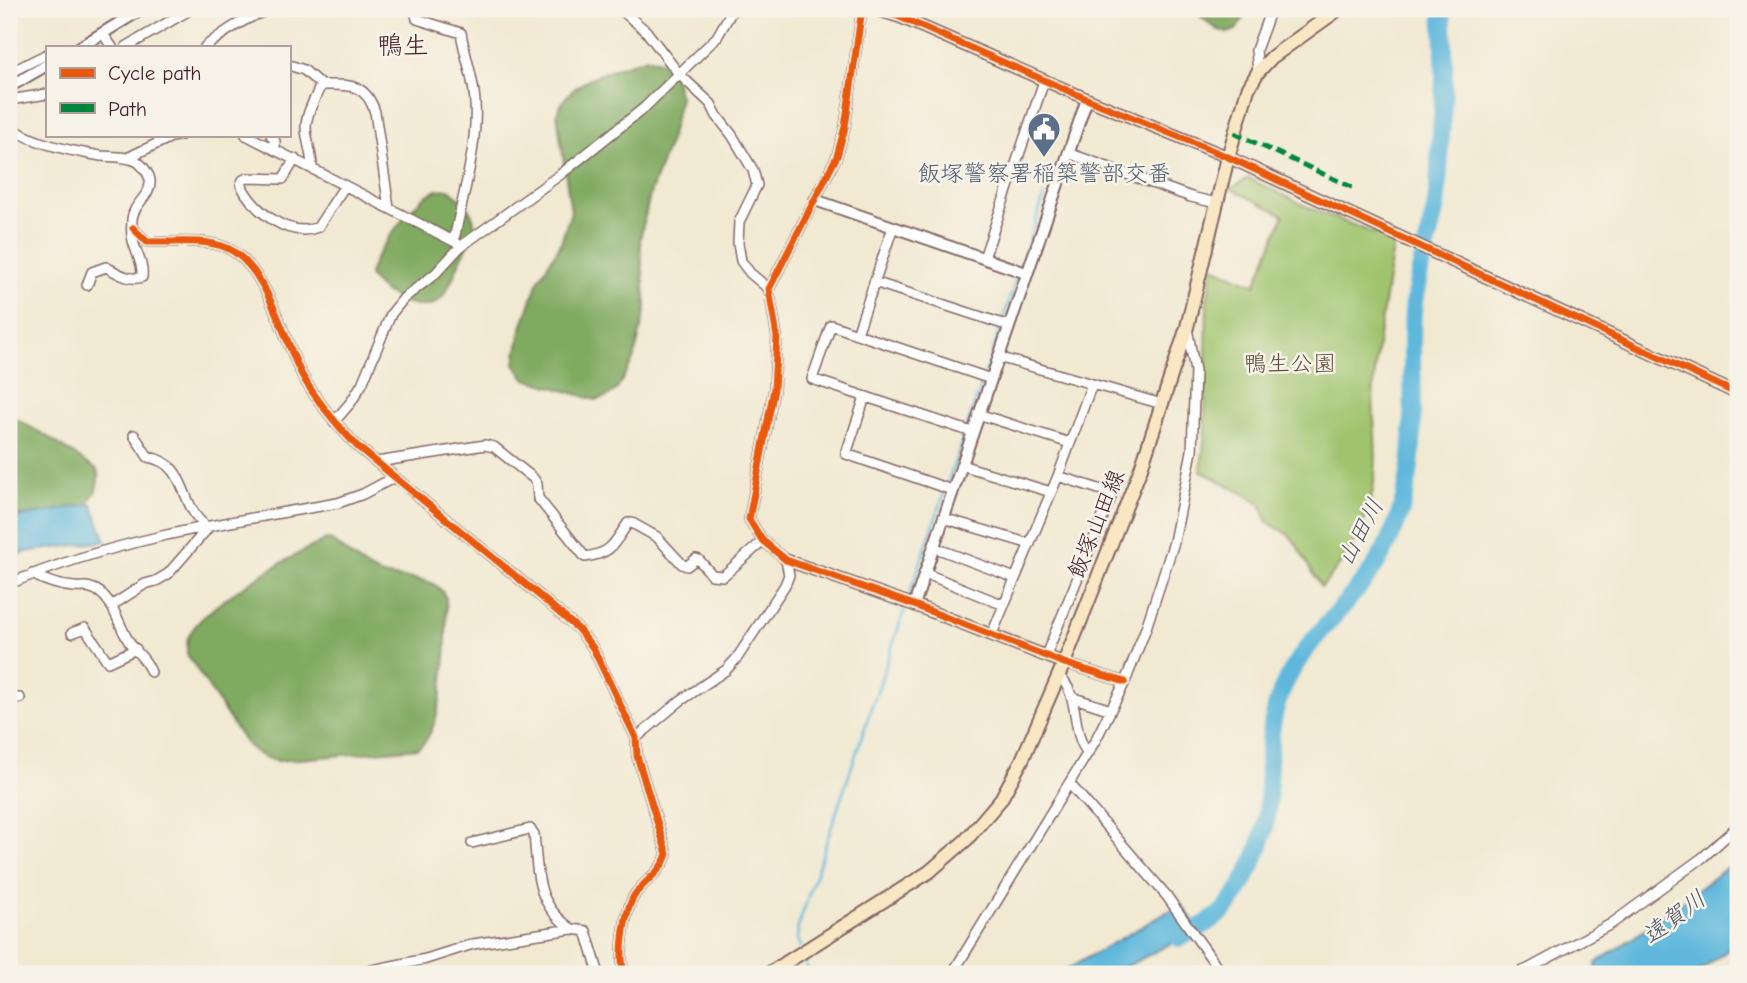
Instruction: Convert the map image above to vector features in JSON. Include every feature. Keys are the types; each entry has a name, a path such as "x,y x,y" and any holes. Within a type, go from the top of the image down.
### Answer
{"main road":[{"name":"飯塚山田線","path":"768,974 929,872 966,840 1001,799 1022,760 1064,663 1141,468 1187,327 1241,109 1258,72 1272,57 1339,9"}],"street":[{"path":"82,46 142,9"},
{"path":"128,46 191,9"},
{"path":"207,46 264,11 274,9"},
{"path":"415,9 417,19 461,33 473,87 474,125 457,244"},
{"path":"620,9 646,31 679,74 712,104 753,170 757,185 739,222 738,243 741,261 750,273 769,289"},
{"path":"334,422 362,384 391,314 404,298 435,274 457,244 603,142 717,37 733,9"},
{"path":"862,9 845,127 836,156 769,289 777,337 774,389 749,519 763,541 786,560 914,605 1064,663 1125,682"},
{"path":"874,9 902,13 1044,81 1228,157 1738,394"},
{"path":"1258,72 1256,50 1271,9"},
{"path":"103,34 111,46"},
{"path":"9,73 46,54"},
{"path":"290,65 304,70 321,85 359,88 371,102 389,208"},
{"path":"9,87 46,66"},
{"path":"984,258 1044,81"},
{"path":"312,167 312,153 306,128 308,115 321,85"},
{"path":"9,100 46,94"},
{"path":"914,605 1087,99"},
{"path":"9,125 25,135 80,153 127,158 139,163 150,181 149,188 136,206 132,218 131,234 141,263 142,277 129,277 106,267 92,272 87,285"},
{"path":"127,158 176,136"},
{"path":"248,136 457,244"},
{"path":"272,136 275,149"},
{"path":"1068,153 1191,197 1216,203"},
{"path":"295,159 283,179 247,178 241,185 261,211 279,224 311,230 318,227 344,187"},
{"path":"816,200 1027,273"},
{"path":"857,334 893,227"},
{"path":"133,228 147,242 206,243 224,247 242,260 259,280 302,374 334,422 358,447 578,629 593,648 636,738 637,756 667,854 661,866 632,899 623,943 621,963 624,974"},
{"path":"874,282 1009,327"},
{"path":"972,432 812,379 831,325 991,379"},
{"path":"952,974 1088,753 1125,682 1174,542 1185,495 1192,451 1195,371 1187,327"},
{"path":"998,357 1163,404"},
{"path":"992,634 1058,476 1092,384"},
{"path":"865,397 846,454 952,490"},
{"path":"978,414 1070,443"},
{"path":"134,435 148,457 169,464 197,517 208,528"},
{"path":"377,462 474,446 494,447 533,478 537,484 538,498 585,558 608,551 628,523 632,523 657,537 682,564 687,566 696,559 712,575 723,576 763,541"},
{"path":"961,465 1051,492"},
{"path":"1046,655 1111,497 1105,491 1058,476"},
{"path":"9,584 144,540 338,503 363,494 395,477"},
{"path":"943,518 1030,544"},
{"path":"111,606 145,584 156,582 168,574 208,528"},
{"path":"933,547 1015,578"},
{"path":"636,738 680,701 726,670 737,657 785,585 789,575 786,560"},
{"path":"924,573 1004,605"},
{"path":"32,575 50,583 89,587 102,595 111,606 132,646 146,660 151,672"},
{"path":"72,633 85,628 108,662 136,649"},
{"path":"1058,676 1063,680 1070,697 1082,746 1088,753"},
{"path":"1070,697 1111,710"},
{"path":"9,700 20,698"},
{"path":"1069,783 1166,895 1217,968 1225,974"},
{"path":"1515,974 1528,970 1611,924 1702,858 1738,826"},
{"path":"472,843 530,829 534,834 539,877 547,906 572,929"},
{"path":"353,974 426,960 473,944 572,929 586,931 598,974"}],"green space":[{"path":"1191,9 1249,9 1236,30 1227,33 1217,29"},
{"path":"647,58 660,61 674,76 680,97 670,140 650,194 640,239 646,308 634,358 617,389 596,400 526,379 515,363 520,334 538,281 560,245 571,212 557,114 571,92 582,83"},
{"name":"鴨生公園","path":"1248,178 1312,209 1394,241 1375,365 1373,406 1376,463 1373,490 1358,535 1342,562 1321,587 1296,544 1290,536 1268,522 1259,502 1201,471 1205,431 1207,300 1213,267 1255,285 1284,215 1231,189"},
{"path":"449,189 471,213 474,223 472,237 441,298 426,306 402,301 376,284 369,275 372,266 395,229 415,206 435,191"},
{"path":"9,415 45,435 97,470 99,475 96,490 83,511 68,518 9,515"},
{"path":"326,540 332,541 359,563 377,573 425,581 441,590 446,598 445,655 440,701 428,738 418,748 278,761 267,758 254,751 243,740 187,654 188,638 196,625 228,597"}],"water":[{"path":"92,504 106,541 25,552 9,560 9,519"},
{"name":"遠賀川","path":"1738,859 1738,942 1696,974 1592,974 1597,969 1596,963"},
{"path":"1181,904 1199,929 1112,974 1059,974"}],"waterway":[{"name":"山田川","path":"1179,938 1220,914 1244,882 1257,854 1265,827 1270,737 1282,690 1305,651 1378,561 1400,513 1407,484 1413,428 1413,312 1438,190 1444,78 1442,9"},
{"path":"1020,267 1044,197"},
{"path":"1003,320 1018,273"},
{"path":"985,373 1001,327"},
{"path":"967,426 983,380"},
{"path":"908,599 965,433"},
{"path":"800,948 797,939 798,927 906,605"},
{"path":"803,957 809,974"}],"marked path":[{"path":"1234,133 1356,189"}],"cycle path":[{"path":"862,9 845,127 837,156 769,289 777,337 774,389 749,519 762,540 786,560 914,605 1064,663 1125,682"},
{"path":"874,9 900,17 1228,157 1738,394"},
{"path":"133,228 147,242 208,243 227,248 241,257 263,286 302,375 342,430 358,447 578,629 593,648 636,738 637,756 667,854 658,870 636,893 628,910 622,945 624,974"}],"place":[{"name":"飯塚警察署稲築警部交番","path":"1044,159"}],"district":[{"name":"鴨生","path":"403,46"}]}
